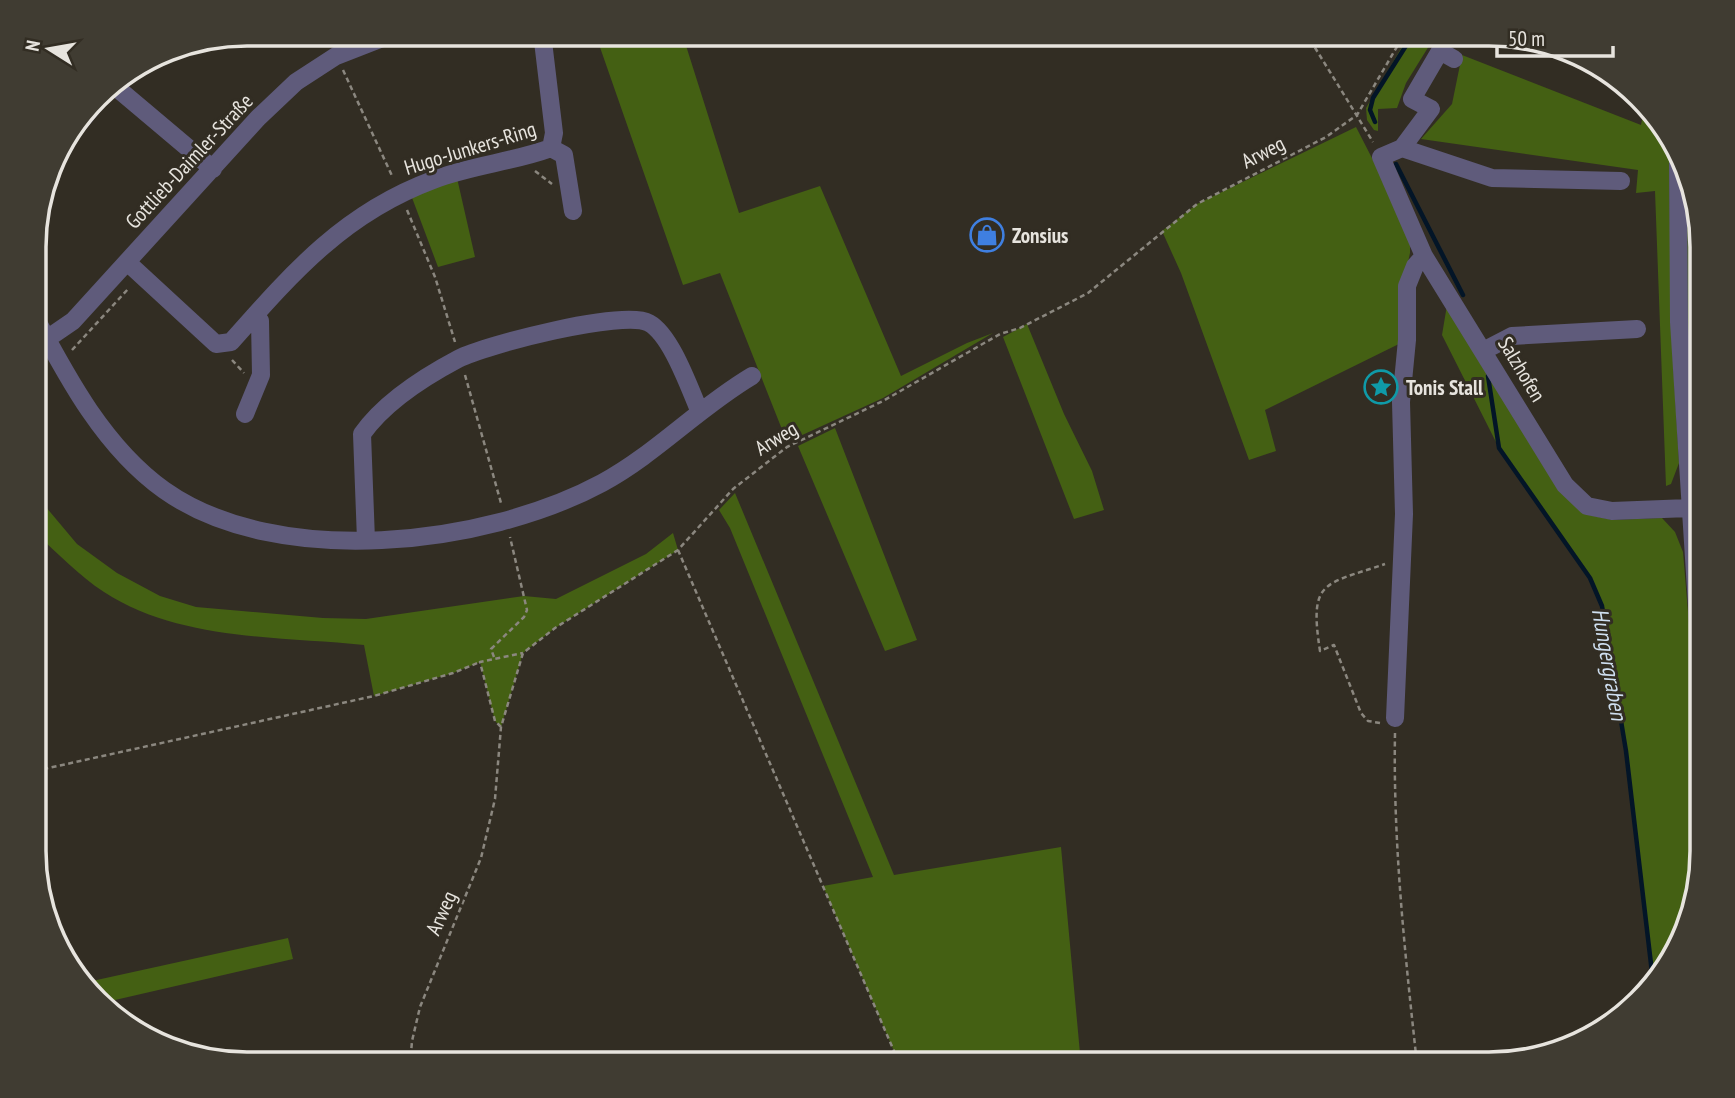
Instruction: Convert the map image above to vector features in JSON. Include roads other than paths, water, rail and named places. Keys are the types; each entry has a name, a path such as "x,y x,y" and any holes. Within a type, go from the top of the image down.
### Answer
{"street":[{"name":"Gottlieb-Daimler-Straße","path":"46,339 73,321 258,118 296,82 336,56 362,46"},
{"name":"Hugo-Junkers-Ring","path":"127,262 216,344 231,342 292,272 355,219 432,180 464,170 520,159 551,148 554,133 544,46"},
{"path":"1454,59 1440,51 1412,99 1430,109 1402,148 1492,178 1621,181"},
{"path":"121,90 213,169"},
{"path":"551,148 564,155 573,211"},
{"name":"Salzhofen","path":"1402,148 1381,157 1424,256 1587,506 1612,511 1689,508"},
{"path":"1678,182 1679,322 1689,508"},
{"path":"1395,718 1401,559 1401,401 1407,340 1407,286 1415,266 1424,256"},
{"path":"245,414 261,375 260,321 254,316"},
{"path":"366,540 362,434 372,420 390,405 460,358 547,332 615,320 648,322 660,331 699,410"},
{"path":"1485,351 1513,335 1637,329"},
{"path":"46,347 60,360 87,406 117,448 164,490 193,508 250,528 306,539 409,540 506,520 598,485 652,451 699,410 752,376"}],"waterway":[{"name":"Hungergraben","path":"1375,122 1370,110 1373,98 1406,46"},
{"name":"Hungergraben","path":"1396,164 1463,295"},
{"name":"Hungergraben","path":"1488,376 1499,448 1590,578 1602,606 1626,751 1652,969"}],"place":[{"name":"Zonsius","path":"987,235"},
{"name":"Tonis Stall","path":"1381,387"}]}
